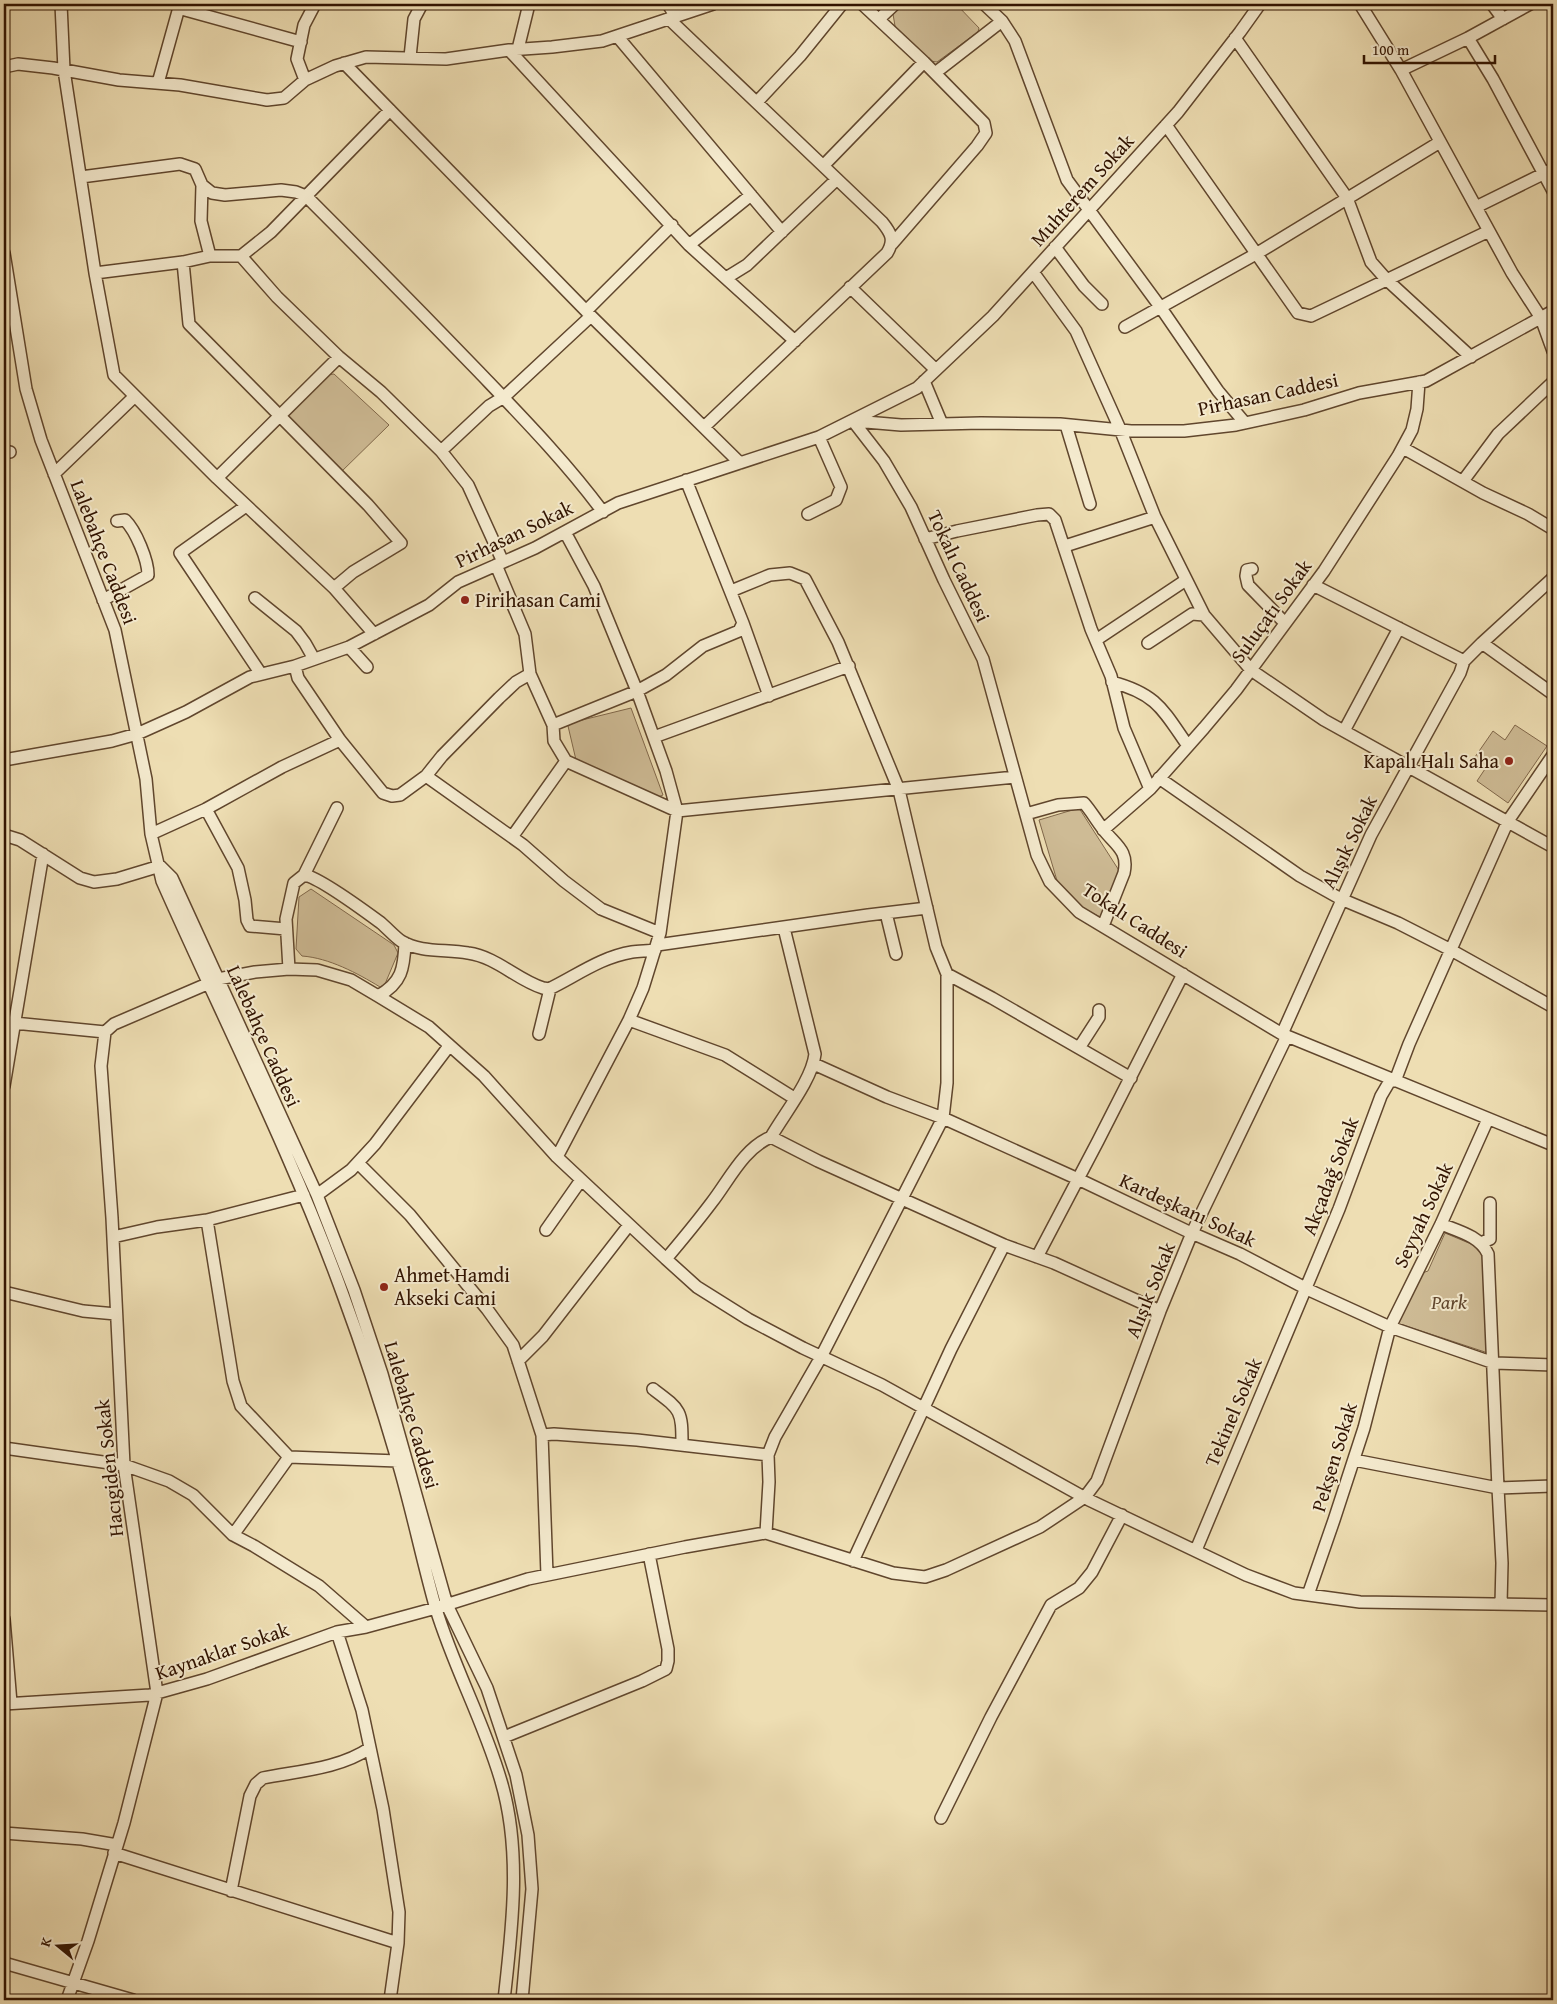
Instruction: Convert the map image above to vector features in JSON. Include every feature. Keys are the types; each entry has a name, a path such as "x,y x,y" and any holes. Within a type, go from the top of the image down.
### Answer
{"street":[{"path":"60,4 64,70 95,273 114,375 217,478 334,588 374,634"},
{"path":"305,80 297,59 304,25 315,4"},
{"path":"410,57 414,19 422,4"},
{"path":"513,49 529,4"},
{"path":"668,4 673,18 882,222 891,232 892,244"},
{"path":"4,66 18,64 119,80 180,85 267,100 284,98 305,80 366,57 446,58 513,49 602,41 713,4"},
{"path":"757,102 800,56 842,4"},
{"path":"704,428 887,253 892,244 977,146 986,133 984,124 935,73 862,4"},
{"path":"879,19 895,4"},
{"path":"984,4 1002,21 1015,41 1067,180 1161,308 1218,391 1244,423"},
{"name":"Muhterem Sokak","path":"920,385 993,316 1166,125 1260,4"},
{"path":"1360,4 1402,70 1488,231 1541,318 1553,351"},
{"path":"1492,4 1502,19"},
{"path":"1402,70 1468,38 1530,4"},
{"path":"158,83 179,6 300,42"},
{"path":"935,73 1002,21"},
{"path":"617,36 782,232"},
{"path":"1235,38 1347,198 1372,262 1386,280 1471,357"},
{"path":"1468,38 1549,171 1553,191"},
{"path":"513,49 689,245 795,341"},
{"path":"824,165 924,62"},
{"path":"344,64 588,313 740,463"},
{"path":"95,273 183,262 210,256 241,256 271,232 390,110"},
{"path":"1166,125 1298,313 1311,316 1488,231"},
{"path":"1125,328 1256,254 1440,142"},
{"path":"81,177 180,164 194,169 202,185 212,193 225,195 281,190 296,192 306,196 403,292 504,398 582,484 603,512"},
{"path":"1476,207 1549,171"},
{"path":"726,278 747,265 838,179"},
{"path":"202,185 201,221 210,256"},
{"path":"689,245 751,195"},
{"path":"441,451 489,406 504,398 672,225"},
{"path":"1055,247 1084,286 1102,304"},
{"name":"Lalebahçe Caddesi","path":"4,253 26,388 40,440 115,630 138,734 146,779 151,834 162,881 317,1195 354,1290 382,1374 442,1606 448,1645 488,1741 502,1785 512,1837 514,1868 509,1957 504,2000"},
{"path":"241,256 277,296 339,357 381,392 441,451 468,485 500,563 525,634 530,674 553,725 554,741 566,761 677,811 1016,778"},
{"path":"183,262 189,324 368,505 401,543 352,572 334,588"},
{"path":"1033,272 1076,331 1120,429 1155,517 1204,615 1251,670 1324,720 1553,847"},
{"path":"850,288 936,370"},
{"name":"Pirhasan Caddesi","path":"853,421 901,425 1066,425 1131,431 1184,431 1244,423 1304,410 1360,393 1426,381 1553,312"},
{"path":"217,478 339,357"},
{"name":"Suluçatı Sokak","path":"1103,830 1150,789 1188,746 1236,690 1313,586 1403,448 1412,430 1417,410 1419,382"},
{"path":"1463,482 1498,434 1553,382"},
{"path":"920,385 942,424"},
{"name":"Pirhasan Sokak","path":"4,760 112,741 138,734 186,712 250,677 295,666 349,647 430,605 458,582 566,532 618,503 819,437 920,385"},
{"path":"54,474 135,396"},
{"name":"Tokalı Caddesi","path":"853,421 884,461 911,506 982,659 1037,855 1050,882 1079,912 1285,1035 1553,1145"},
{"path":"1066,425 1090,504"},
{"path":"808,514 836,500 841,487 819,437"},
{"path":"1403,448 1553,529"},
{"path":"686,480 732,591 769,696"},
{"path":"246,506 180,553 261,674"},
{"path":"925,539 989,524 1049,514 1055,520 1112,682 1124,728 1150,789"},
{"path":"1065,546 1155,517"},
{"path":"103,600 148,575 148,565 131,526 126,520 117,520"},
{"path":"557,1157 629,1020 643,988 660,933 677,811 654,737 637,691 594,586 566,532"},
{"path":"1252,569 1247,570 1248,585 1285,623"},
{"path":"732,591 770,575 790,573 805,579 849,666 899,790 936,947 948,974 946,1083 943,1118 821,1357 776,1437 768,1455 770,1482 766,1533"},
{"path":"1313,586 1464,661 1553,578"},
{"path":"1096,640 1186,580"},
{"path":"254,598 296,631 314,659"},
{"path":"1148,643 1192,614 1204,615"},
{"path":"553,725 637,691 666,675 704,646 739,631 743,623"},
{"path":"1344,731 1399,628"},
{"path":"1482,643 1553,694"},
{"path":"349,647 367,667"},
{"name":"Alışık Sokak","path":"766,1533 893,1573 925,1577 946,1570 1040,1527 1085,1497 1097,1481 1160,1311 1192,1234 1285,1035 1370,834 1409,768 1460,674 1464,661"},
{"path":"295,666 298,678 340,740 383,794 392,796 400,794 426,776 442,756 499,698 516,682 530,674"},
{"path":"654,737 849,666"},
{"path":"1112,682 1128,686 1149,696 1163,710 1188,746"},
{"path":"151,834 206,809 282,767 340,740"},
{"name":"Akçadağ Sokak","path":"1306,1288 1339,1209 1381,1096 1393,1080 1410,1044 1508,821 1553,755"},
{"path":"512,837 566,761"},
{"path":"426,776 512,837 564,881 601,909 638,926 660,933"},
{"path":"1159,778 1300,876 1341,899 1398,923 1451,950 1553,1007"},
{"path":"1026,814 1058,806 1084,803 1103,830 1121,849 1126,864 1103,926"},
{"path":"289,969 286,919 294,884 304,875 337,808"},
{"path":"206,809 238,868 245,900 246,920 250,926 286,929"},
{"path":"4,835 20,840 80,878 94,882 116,879 160,866"},
{"path":"4,1086 9,1022 44,854"},
{"path":"304,875 311,876 380,923 405,943 432,950 469,953 494,961 537,986 550,989 592,966 612,957 632,952 927,908"},
{"path":"886,913 896,954"},
{"path":"666,1259 689,1232 748,1153 771,1136 814,1064 815,1054 784,928"},
{"path":"378,996 391,989 401,973 404,966 405,943"},
{"path":"9,1022 105,1032 122,1020 213,982 255,972 289,969 317,970 351,980 429,1027 484,1076 557,1157 697,1288 717,1301 821,1357 882,1385 1085,1497 1246,1575 1294,1593 1360,1602 1553,1605"},
{"path":"948,974 1131,1078"},
{"path":"1037,1257 1183,974"},
{"name":"Lalebahçe Caddesi","path":"213,982 304,1194 344,1296 398,1461 442,1606 487,1688 516,1775 528,1835 532,1889 522,2000"},
{"path":"539,1034 550,989"},
{"path":"1079,1048 1099,1017 1099,1010"},
{"path":"629,1020 725,1055 794,1098"},
{"name":"Hacıgiden Sokak","path":"67,2000 116,1849 157,1693 124,1465 113,1238 101,1066 105,1032"},
{"path":"317,1195 351,1170 381,1136 449,1046"},
{"name":"Kardeşkanı Sokak","path":"814,1064 887,1097 943,1118 1078,1179 1192,1234 1240,1254 1306,1288 1390,1327 1494,1363 1553,1365"},
{"name":"Seyyah Sokak","path":"1390,1327 1441,1224 1488,1119"},
{"path":"771,1136 818,1161 1004,1245 1037,1257 1160,1311"},
{"path":"358,1162 410,1215 487,1308 513,1345 542,1435 547,1575"},
{"path":"546,1230 581,1180"},
{"path":"113,1238 158,1226 207,1220 304,1194"},
{"path":"1481,1244 1490,1239 1490,1203"},
{"path":"207,1220 233,1381 241,1406 289,1457 398,1461"},
{"path":"518,1361 543,1336 629,1224"},
{"path":"1441,1224 1476,1239 1488,1254 1502,1563 1501,1604"},
{"path":"853,1561 924,1408 1004,1245"},
{"name":"Tekinel Sokak","path":"1196,1550 1306,1288"},
{"path":"4,1292 83,1311 116,1314"},
{"name":"Pekşen Sokak","path":"1308,1595 1354,1460 1390,1327"},
{"path":"654,1389 680,1412 682,1420 682,1445"},
{"path":"542,1435 554,1434 682,1445 768,1455"},
{"path":"4,1448 124,1465 161,1477 193,1495 233,1535 319,1586 366,1627"},
{"path":"233,1535 289,1457"},
{"path":"1354,1460 1498,1488 1553,1486"},
{"path":"941,1818 991,1717 1051,1605 1079,1588 1092,1572 1122,1515"},
{"name":"Kaynaklar Sokak","path":"7,1704 150,1695 207,1679 337,1632 366,1627 442,1606 528,1579 649,1554 766,1533"},
{"path":"504,1737 642,1681 666,1669 668,1650 649,1554"},
{"path":"4,1619 7,1704"},
{"path":"337,1632 362,1710 383,1809 399,1912 398,1943 390,2000"},
{"path":"231,1891 250,1796 256,1784 263,1778 326,1767 362,1754 370,1748"},
{"path":"4,1833 82,1839 116,1849 231,1891 398,1943"},
{"path":"4,1963 133,2000"}],"green space":[{"path":"904,4 956,4 979,28 978,32 937,62 930,61 895,26 893,14"},
{"path":"334,374 389,425 339,474 286,416 326,375"},
{"path":"631,708 663,795 656,798 576,760 568,726 574,722"},
{"name":"Kapalı Halı Saha","path":"1515,725 1547,746 1508,803 1477,781 1487,766 1475,757 1493,731 1505,740"},
{"path":"1079,808 1120,872 1100,917 1078,905 1058,884 1039,820"},
{"path":"311,889 394,945 398,953 385,984 380,987 332,963 302,956 296,949 299,897"},
{"name":"Park","path":"1445,1233 1483,1249 1488,1353 1400,1324 1399,1321 1419,1274 1428,1271"}],"place":[{"name":"Pirihasan Cami","path":"465,600"},
{"name":"Kapalı Halı Saha","path":"1509,761"},
{"name":"Ahmet Hamdi Akseki Cami","path":"384,1287"}]}
